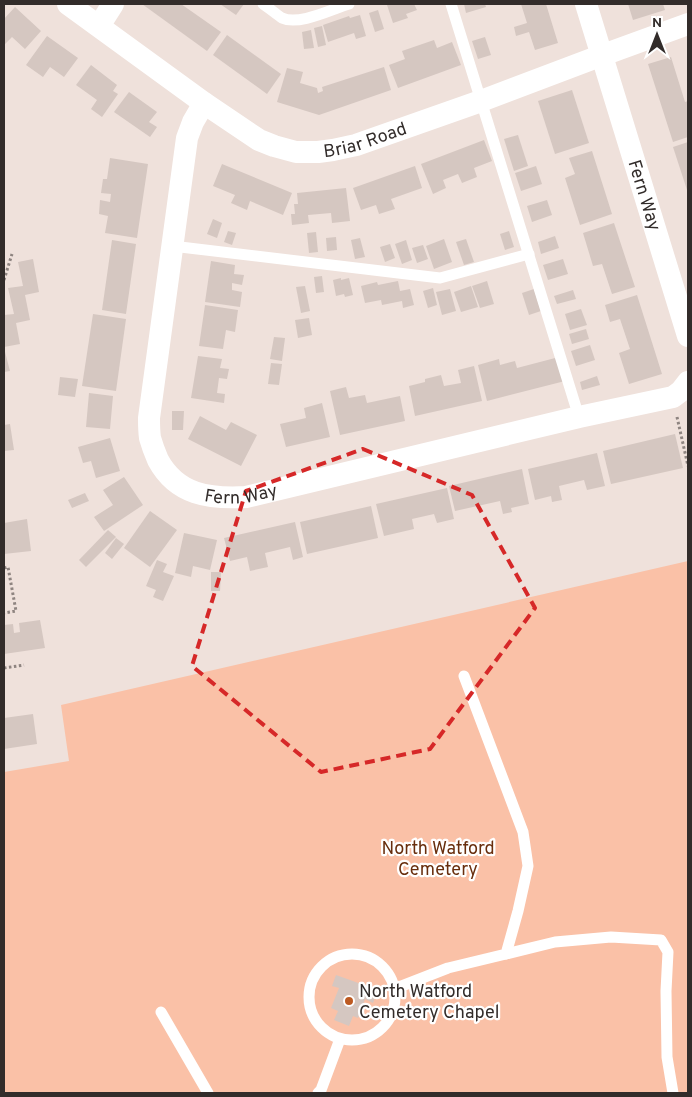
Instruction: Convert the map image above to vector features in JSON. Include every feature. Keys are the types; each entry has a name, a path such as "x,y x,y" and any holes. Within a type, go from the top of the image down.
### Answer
{"street":[{"name":"Briar Road","path":"68,4 204,103 259,140 296,152 318,152 356,145 688,24"},
{"path":"99,26 113,4"},
{"name":"Fern Way","path":"586,4 688,336"},
{"name":"Fern Way","path":"204,103 193,122 187,138 149,418 150,438 154,452 163,469 173,480 186,489 203,495 224,498 246,497 579,417 681,389"}],"lane":[{"path":"263,4 283,18 292,20 308,18 349,4"},
{"path":"451,4 579,417"},
{"path":"172,246 440,278 529,254"},
{"path":"464,676 523,832 527,858 528,866 506,954"},
{"path":"394,989 448,968 555,942 611,936 661,940 668,952 666,991 667,1057 673,1093"},
{"path":"356,955 369,958 381,965 390,976 394,989 395,1004 390,1018 381,1029 369,1037 354,1040 340,1039 327,1032 316,1022 310,1009 309,996 312,982 319,970 329,961 342,956 356,955"},
{"path":"161,1012 208,1093"},
{"path":"318,1093 340,1039"}],"path":[{"path":"4,280 12,254"},
{"path":"681,389 688,466"},
{"path":"4,568 8,567 16,611 4,612"},
{"path":"4,668 24,665"}],"highlighted area":[{"path":"363,449 472,495 535,608 430,749 321,772 192,666 246,491"}],"green space":[{"name":"North Watford Cemetery","path":"688,561 688,1093 4,1093 4,772 69,761 61,705"}],"building":[{"path":"142,4 181,4 221,32 207,51"},
{"path":"220,4 244,4 236,15"},
{"path":"414,4 417,10 406,14 408,18 393,23 387,5"},
{"path":"464,4 485,4 486,7 466,13"},
{"path":"521,4 546,4 558,43 535,50 529,32 516,36 514,27 527,23"},
{"path":"628,4 663,4 665,10 633,20"},
{"path":"15,7 41,31 25,49 12,37 4,43 4,19"},
{"path":"378,10 384,29 375,32 369,13"},
{"path":"360,15 366,36 356,39 354,33 328,42 323,25 349,16 350,18"},
{"path":"322,26 326,45 318,47 314,28"},
{"path":"311,30 314,48 304,49 302,32"},
{"path":"227,35 281,74 267,94 213,55"},
{"path":"47,36 78,58 64,77 50,67 43,77 26,65"},
{"path":"485,37 491,55 478,59 472,41"},
{"path":"434,40 437,48 452,42 461,65 398,88 389,65 405,59 402,51"},
{"path":"671,57 685,102 688,101 688,137 673,142 648,64"},
{"path":"91,65 117,85 113,91 118,94 102,117 91,109 97,100 76,85"},
{"path":"384,67 391,90 319,115 277,102 287,68 303,72 300,83 317,88 318,93 323,91 322,87"},
{"path":"572,90 589,143 555,154 538,101"},
{"path":"129,92 157,112 149,122 157,127 150,137 114,112"},
{"path":"518,135 528,166 514,171 504,139"},
{"path":"484,140 492,161 474,168 477,177 462,183 458,174 443,180 446,188 433,194 421,164"},
{"path":"688,142 688,193 673,147"},
{"path":"592,151 612,214 580,225 565,178 575,174 569,158"},
{"path":"110,158 148,164 137,238 105,233 108,216 99,214 100,200 110,202 111,194 101,193 103,179 107,179"},
{"path":"222,164 292,193 283,215 250,201 247,210 231,203 235,195 213,186"},
{"path":"415,166 422,188 391,199 395,209 379,214 376,205 361,210 353,188"},
{"path":"536,166 542,184 521,191 515,173"},
{"path":"346,188 350,221 332,223 331,213 308,215 309,223 292,225 291,214 295,214 294,204 298,204 297,193"},
{"path":"547,200 552,215 532,222 527,206"},
{"path":"213,219 222,223 217,238 207,234"},
{"path":"614,223 635,287 612,294 602,264 593,266 583,233"},
{"path":"228,231 236,233 232,245 224,242"},
{"path":"509,231 514,247 505,250 500,234"},
{"path":"316,232 318,252 309,253 307,233"},
{"path":"555,236 559,248 541,254 538,242"},
{"path":"336,237 337,250 327,251 326,238"},
{"path":"360,238 365,257 355,259 351,240"},
{"path":"444,239 452,262 434,269 426,246"},
{"path":"466,239 474,262 464,265 456,242"},
{"path":"112,240 136,244 126,314 102,310"},
{"path":"406,240 412,260 402,264 395,244"},
{"path":"390,244 395,258 385,262 380,247"},
{"path":"423,245 428,259 417,263 412,248"},
{"path":"33,259 39,292 25,295 30,320 16,323 20,344 4,347 4,315 14,314 8,288 23,286 18,262"},
{"path":"563,259 568,274 548,280 543,265"},
{"path":"211,261 235,265 234,274 244,275 242,285 232,283 232,290 242,292 240,307 205,302"},
{"path":"322,276 324,292 316,293 314,277"},
{"path":"341,278 341,280 349,278 353,295 345,297 344,294 336,296 333,280"},
{"path":"398,281 400,291 410,289 414,305 403,308 402,301 382,305 381,300 365,303 361,286 377,282 378,285"},
{"path":"487,281 494,304 480,308 472,286"},
{"path":"305,286 310,311 301,313 296,287"},
{"path":"471,286 478,307 461,312 454,292"},
{"path":"433,288 437,305 428,308 423,291"},
{"path":"450,289 456,311 442,315 436,292"},
{"path":"534,289 541,311 529,315 522,293"},
{"path":"573,290 576,299 557,304 554,296"},
{"path":"637,295 662,374 629,384 619,353 630,349 620,319 610,322 605,305"},
{"path":"205,305 238,310 235,332 226,330 223,349 199,346"},
{"path":"581,309 587,325 570,330 565,314"},
{"path":"93,314 126,319 116,391 82,386"},
{"path":"309,318 312,335 298,338 295,320"},
{"path":"586,329 589,339 572,344 569,334"},
{"path":"274,337 285,338 282,361 270,359"},
{"path":"590,345 595,360 576,366 571,351"},
{"path":"4,348 10,371 4,372"},
{"path":"198,356 222,359 220,368 229,369 227,379 219,378 217,393 225,394 224,403 191,398"},
{"path":"559,357 565,381 487,401 478,365 499,359 500,365 515,361 517,368"},
{"path":"271,363 282,364 279,385 268,384"},
{"path":"474,366 482,401 415,416 409,386 441,375 444,386 461,383 458,370"},
{"path":"597,376 600,385 582,390 580,382"},
{"path":"60,377 78,379 75,397 58,395"},
{"path":"346,387 349,398 365,395 367,403 400,396 405,421 340,435 330,391"},
{"path":"89,393 113,396 110,429 86,427"},
{"path":"322,403 330,437 286,447 280,424 306,418 304,408"},
{"path":"172,411 184,411 183,430 172,430"},
{"path":"200,416 226,430 231,422 257,435 241,466 188,439"},
{"path":"10,424 14,450 4,451 4,425"},
{"path":"675,434 683,468 611,484 603,451"},
{"path":"110,438 120,471 96,478 91,461 83,463 78,447"},
{"path":"597,453 605,486 587,490 584,480 559,486 562,500 552,502 551,496 535,500 528,469"},
{"path":"522,469 529,504 511,508 512,512 503,514 500,501 455,511 449,486"},
{"path":"124,477 143,505 104,531 94,517 113,505 103,490"},
{"path":"447,488 454,519 437,523 434,514 412,519 414,529 384,536 376,504"},
{"path":"85,493 89,501 72,508 68,500"},
{"path":"371,506 378,538 307,554 300,522"},
{"path":"150,511 177,530 150,567 124,548"},
{"path":"27,519 31,551 4,554 4,523"},
{"path":"295,522 303,557 293,560 290,547 265,553 268,567 250,571 247,557 230,561 224,538"},
{"path":"108,530 116,537 86,567 79,560"},
{"path":"184,533 217,540 210,570 193,566 191,577 175,573"},
{"path":"116,538 124,544 112,559 105,553"},
{"path":"157,560 167,564 163,572 174,576 163,601 153,597 156,590 146,586"},
{"path":"211,572 221,572 220,591 211,591"},
{"path":"40,620 45,648 4,654 4,625 13,624 14,633 20,632 19,623"},
{"path":"33,714 37,744 4,749 4,718"},
{"name":"North Watford Cemetery Chapel","path":"336,975 378,990 373,1003 365,999 358,1018 353,1016 349,1026 334,1020 338,1011 331,1008 339,988 332,986"}],"place":[{"name":"North Watford Cemetery Chapel","path":"349,1001"}]}
